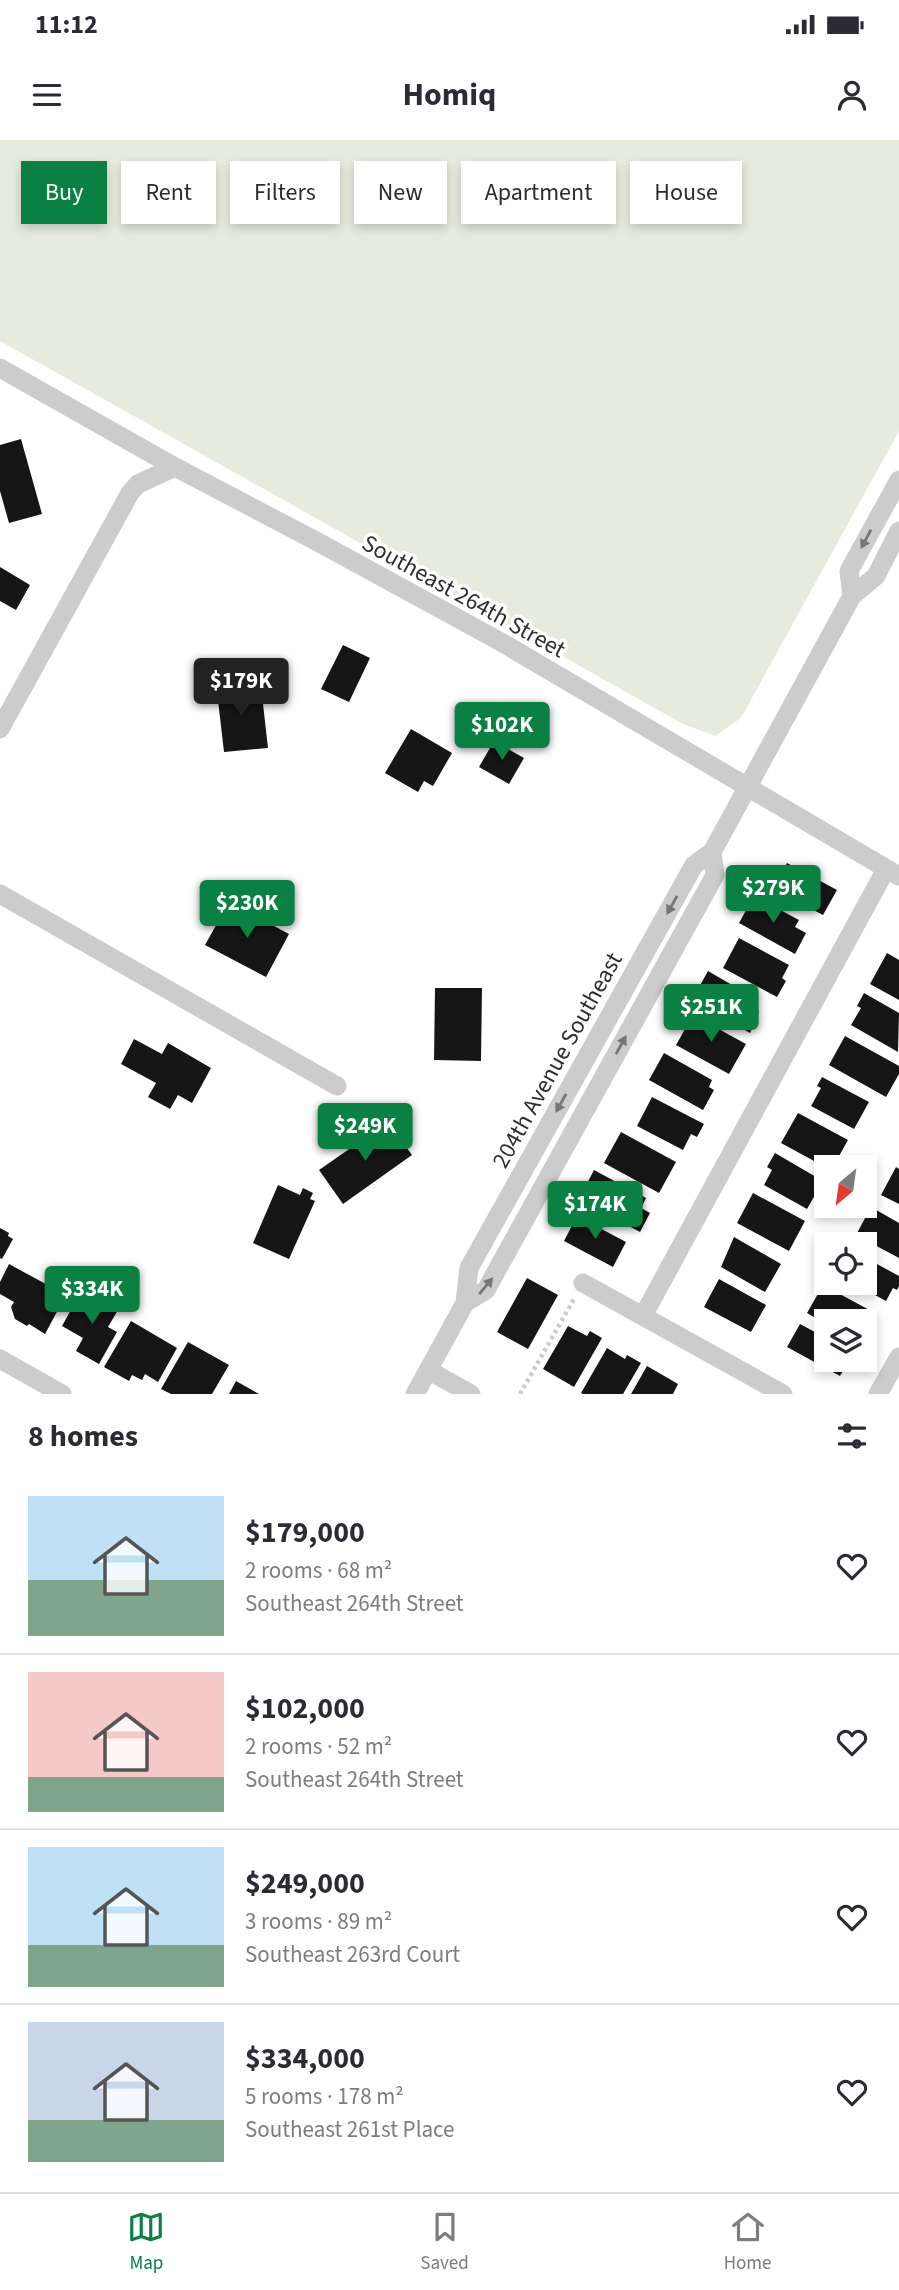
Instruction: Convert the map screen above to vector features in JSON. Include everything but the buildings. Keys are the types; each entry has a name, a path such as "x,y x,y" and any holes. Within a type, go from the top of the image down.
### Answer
{"street":[{"name":"Southeast 264th Street","path":"0,368 175,467 501,642 892,872"},
{"path":"0,729 130,493 138,484 175,467"},
{"name":"204th Avenue Southeast","path":"852,596 849,571 899,480"},
{"name":"204th Avenue Southeast","path":"415,1394 465,1303 469,1268 694,865 712,852 852,596 876,576 899,531"},
{"path":"643,1316 892,872"},
{"path":"0,894 337,1086"},
{"path":"583,1283 783,1394"},
{"path":"878,1394 899,1357"},
{"path":"0,1359 62,1394"},
{"path":"428,1370 471,1394"}],"path":[{"path":"520,1394 583,1283"}],"shaded area":[{"path":"0,140 899,140 899,431 741,718 715,736 683,724 0,341"}]}
